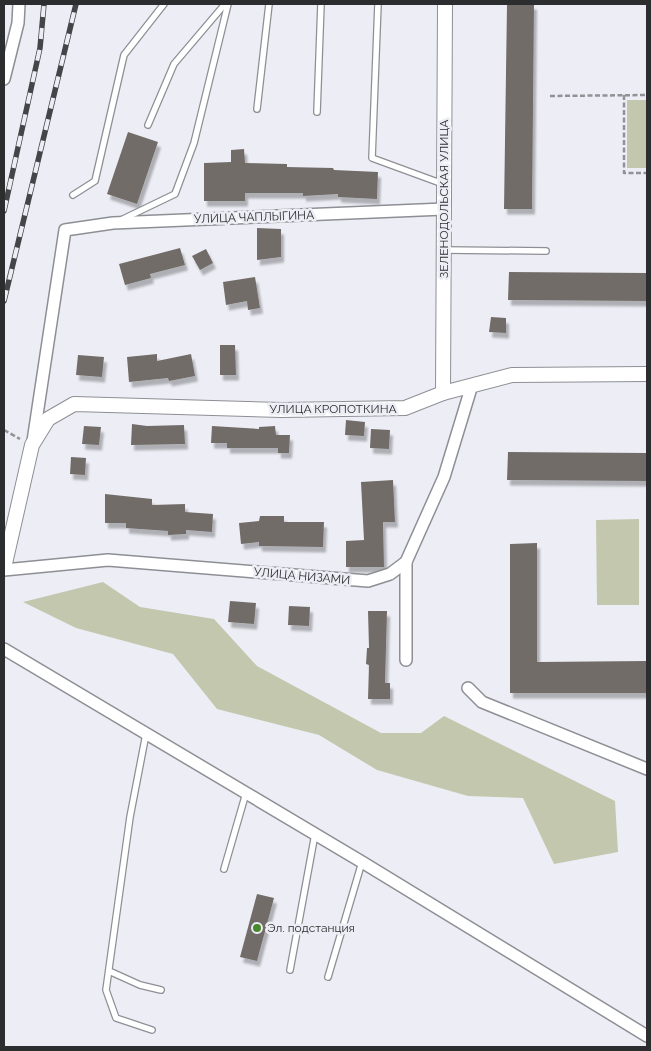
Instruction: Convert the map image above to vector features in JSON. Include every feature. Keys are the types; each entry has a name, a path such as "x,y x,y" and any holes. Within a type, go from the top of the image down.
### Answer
{"street":[{"path":"4,79 18,23 19,4"},
{"name":"ЗЕЛЕНОДОЛЬСКАЯ УЛИЦА","path":"443,393 445,250 443,184 446,4"},
{"name":"УЛИЦА ЧАПЛЫГИНА","path":"32,445 65,230 113,223 444,209"},
{"name":"УЛИЦА КРОПОТКИНА","path":"4,569 32,445 48,420 74,404 282,410 405,408 443,393 512,375 647,374"},
{"path":"406,660 406,562 444,477 472,385"},
{"name":"УЛИЦА НИЗАМИ","path":"4,569 108,560 368,581 390,574 406,562"},
{"path":"4,649 362,862 647,1036"},
{"path":"468,688 482,702 647,768"}],"lane":[{"path":"73,195 95,181 124,55 164,4"},
{"path":"148,125 174,64 227,4"},
{"path":"113,223 175,194 194,143 227,4"},
{"path":"257,109 269,4"},
{"path":"317,112 321,4"},
{"path":"378,4 372,158 443,184"},
{"path":"445,250 546,251"},
{"path":"146,734 130,817 106,990 116,1018 152,1030"},
{"path":"224,869 246,793"},
{"path":"290,970 315,834"},
{"path":"328,977 362,862"},
{"path":"109,971 140,985 161,990"}],"path":[{"path":"624,95 624,173 647,173"},
{"path":"550,96 647,95"},
{"path":"4,430 32,445"}],"green space":[{"path":"627,100 647,100 647,168 627,168"},
{"path":"639,519 639,605 597,605 596,520"},
{"path":"103,582 140,607 214,619 257,666 381,733 421,733 444,716 615,801 618,852 554,864 523,798 468,796 377,770 319,735 217,709 173,654 76,628 23,602"}],"building":[{"path":"507,4 534,4 532,209 504,209"},
{"path":"128,132 158,142 137,204 107,194"},
{"path":"244,149 245,163 287,164 287,167 333,168 334,170 378,172 377,199 338,197 338,194 303,196 303,193 245,193 245,201 204,201 204,163 231,162 231,150"},
{"path":"257,228 281,229 281,257 257,260"},
{"path":"180,248 185,265 150,274 151,278 125,285 119,264"},
{"path":"206,249 213,263 200,270 192,256"},
{"path":"509,272 647,273 647,301 508,300"},
{"path":"255,277 260,308 248,310 247,301 226,305 223,282"},
{"path":"491,317 506,318 506,333 489,332"},
{"path":"220,345 235,345 236,375 220,375"},
{"path":"157,354 157,361 191,354 195,376 169,381 168,378 129,382 127,357"},
{"path":"78,355 104,357 102,377 76,375"},
{"path":"346,420 365,422 364,436 345,435"},
{"path":"132,424 147,426 184,425 185,444 131,445"},
{"path":"84,426 101,427 99,445 82,444"},
{"path":"212,426 259,429 259,427 275,426 276,435 290,435 289,453 278,453 278,448 227,448 227,443 211,443"},
{"path":"371,429 390,430 389,449 370,448"},
{"path":"508,452 647,453 647,481 507,480"},
{"path":"71,457 86,458 85,475 70,474"},
{"path":"393,480 395,522 383,522 384,567 346,567 346,541 364,540 361,482"},
{"path":"105,494 152,499 152,505 185,504 185,512 213,514 212,532 186,530 186,534 168,535 168,531 126,528 126,523 105,523"},
{"path":"260,516 284,516 284,522 324,522 323,547 259,546 259,542 241,544 239,523 259,521"},
{"path":"537,543 537,662 647,661 647,693 510,693 510,544"},
{"path":"230,601 256,603 254,624 228,622"},
{"path":"289,606 310,607 309,626 288,625"},
{"path":"368,611 387,611 385,683 390,683 390,699 368,699 369,665 366,664 367,648 369,648"},
{"name":"Эл. подстанция","path":"257,894 274,898 257,961 240,957"}],"railway":[{"path":"4,211 40,48 44,4"},
{"path":"4,301 76,4"}],"place":[{"name":"Эл. подстанция","path":"257,928"}]}
